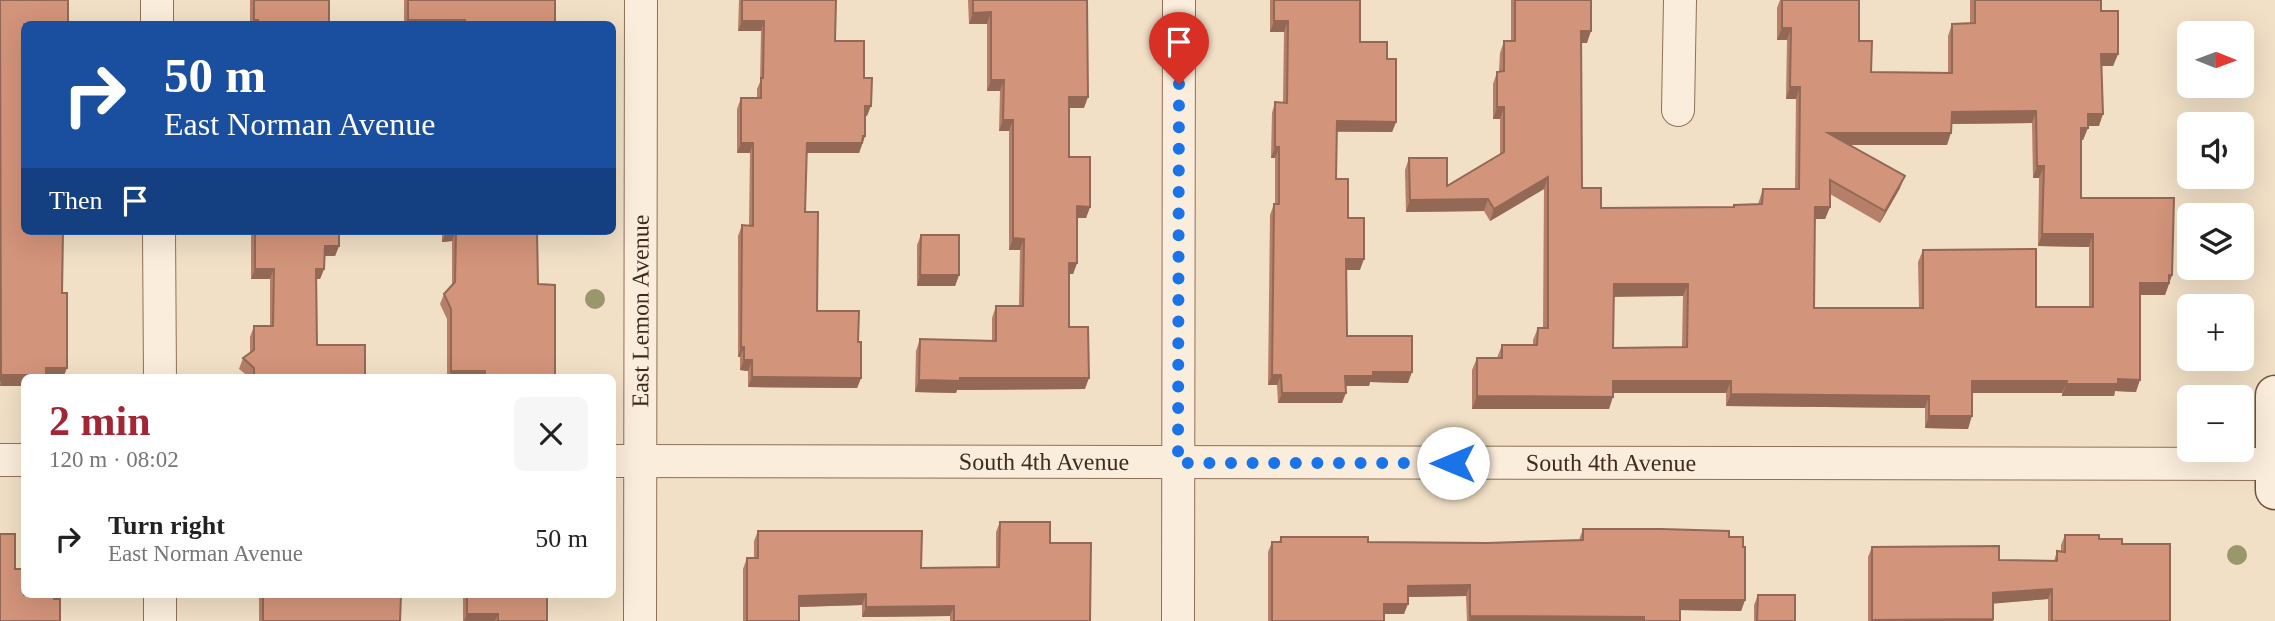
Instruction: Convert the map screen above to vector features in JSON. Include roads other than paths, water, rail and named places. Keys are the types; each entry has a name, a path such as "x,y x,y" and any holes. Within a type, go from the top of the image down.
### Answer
{"street":[{"path":"157,0 157,21"},
{"name":"East Lemon Avenue","path":"640,621 626,461 641,0"},
{"path":"1178,621 1179,0"},
{"path":"1678,110 1680,0"},
{"path":"159,235 160,374"},
{"path":"2275,395 2275,490"},
{"path":"0,460 21,460"},
{"name":"South 4th Avenue","path":"626,461 2275,464"},
{"path":"160,598 160,621"}]}
